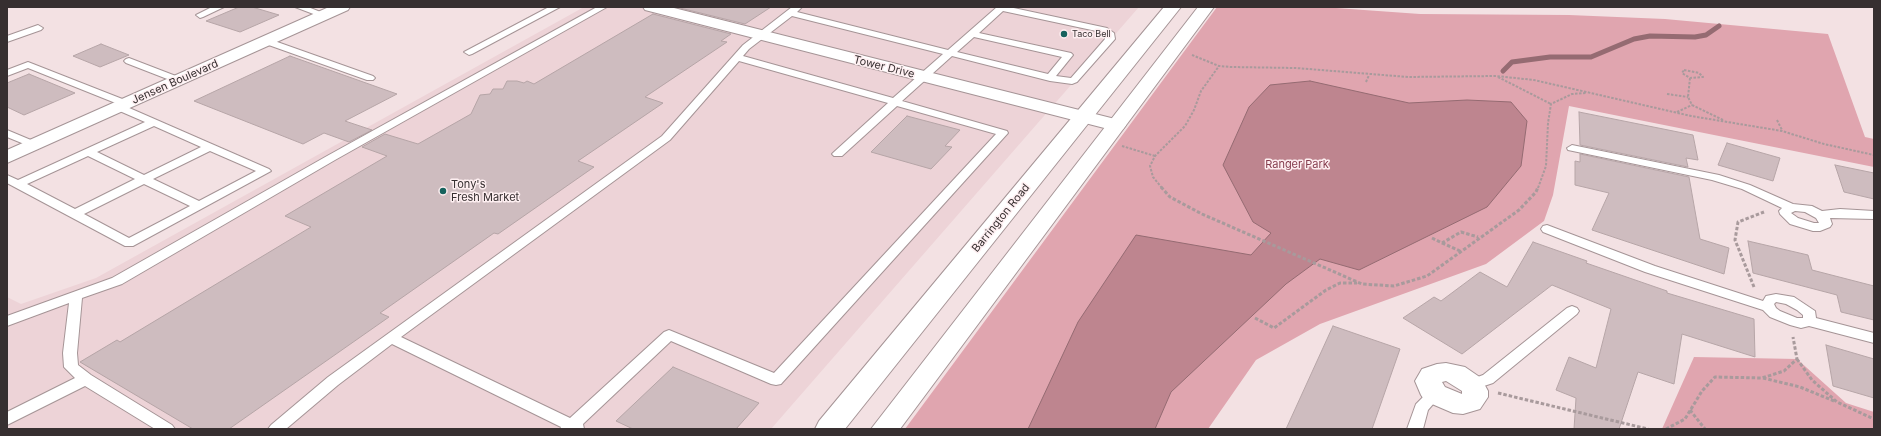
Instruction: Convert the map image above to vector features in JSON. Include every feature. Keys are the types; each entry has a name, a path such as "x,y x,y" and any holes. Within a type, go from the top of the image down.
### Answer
{"main road":[{"name":"Jensen Boulevard","path":"7,157 342,7"},
{"name":"Tower Drive","path":"651,7 1084,117 1117,135"},
{"name":"Barrington Road","path":"829,429 1173,7"},
{"path":"885,429 1117,135 1206,7"},
{"path":"1435,394 1430,388 1428,381 1431,376 1437,373 1456,374 1472,384"}],"lane":[{"path":"200,15 220,7"},
{"path":"299,7 324,15"},
{"path":"469,52 556,7"},
{"path":"7,321 117,281 331,158 603,7"},
{"path":"276,429 333,381 666,138 736,57 759,35 798,7"},
{"path":"789,13 950,54 1068,82 1074,80 1110,39 1109,33 1104,30 1001,7 950,54 838,154"},
{"path":"7,39 38,28"},
{"path":"972,34 1068,55 1050,78"},
{"path":"266,41 370,78"},
{"path":"391,338 573,428 669,335 776,380 1003,133 736,57"},
{"path":"129,61 178,80"},
{"path":"7,73 28,65 123,105 154,122 265,172 129,243 7,178"},
{"path":"18,184 154,122"},
{"path":"7,133 34,145"},
{"path":"74,214 210,147"},
{"path":"1572,148 1715,178 1746,187 1788,209 1794,221 1813,227 1820,227 1826,224 1824,218 1820,215 1840,213 1874,214"},
{"path":"88,152 199,206"},
{"path":"1546,229 1662,272 1768,305 1775,314 1791,322 1801,323 1809,320 1874,338"},
{"path":"76,296 70,354 71,367 86,379 167,429"},
{"path":"1768,305 1771,299 1776,298 1796,303 1807,310 1811,318 1809,320"},
{"path":"1472,384 1488,379 1572,312"},
{"path":"7,419 86,379"},
{"path":"1415,429 1421,408 1435,394"}],"path":[{"path":"1187,54 1219,66 1296,68 1408,77 1496,76 1534,80 1676,113 1782,130 1824,144 1874,155"},
{"path":"1219,66 1201,91 1194,110 1185,126 1155,156 1150,166 1153,177 1170,197 1258,240 1359,283"},
{"path":"1682,71 1694,71 1703,77 1700,78 1690,78 1682,73 1682,71"},
{"path":"1366,82 1369,75"},
{"path":"1496,76 1551,104"},
{"path":"1690,78 1688,97 1692,105 1726,121"},
{"path":"1551,104 1572,94 1586,93"},
{"path":"1667,94 1688,97"},
{"path":"1255,318 1274,328 1326,290 1340,283 1394,286 1426,276 1519,210 1536,192 1546,166 1551,104"},
{"path":"1676,113 1692,105"},
{"path":"1777,120 1782,130"},
{"path":"1117,135 1155,156"},
{"path":"1768,305 1754,289 1735,240 1738,222 1758,212 1788,209"},
{"path":"1442,243 1461,232 1479,238"},
{"path":"1432,238 1460,251"},
{"path":"1791,322 1797,360 1812,380 1837,402"},
{"path":"1762,378 1784,371 1797,360"},
{"path":"1666,429 1685,419 1702,391 1715,377 1762,378 1800,387 1874,418"},
{"path":"1498,393 1648,429"},
{"path":"1690,410 1705,429"}],"shaded area":[{"path":"584,7 1139,7 771,429 7,429 7,297 21,304 96,278"},
{"path":"1310,81 1409,103 1467,100 1511,102 1527,121 1521,166 1487,207 1359,270 1320,259 1286,284 1171,392 1155,429 1028,429 1078,322 1136,235 1251,255 1271,233 1253,222 1223,165 1249,107 1270,85"}],"green space":[{"name":"Ranger Park","path":"1217,7 1322,7 1420,14 1569,15 1665,19 1828,34 1865,137 1874,139 1874,167 1569,106 1553,195 1544,221 1486,264 1320,324 1256,360 1208,429 905,429"},
{"path":"1694,357 1797,359 1846,403 1874,412 1874,429 1662,429"}],"building":[{"path":"239,7 252,7 279,15 240,32 206,21"},
{"path":"676,7 771,7 745,24"},
{"path":"653,14 731,34 721,41 727,42 645,97 663,103 578,161 594,167 498,234 494,233 380,313 389,317 229,429 193,429 80,362 117,340 120,342 311,227 285,216 387,156 362,147 385,134 418,144 471,114 480,95 490,94 493,89 503,89 507,81 524,83 527,81 534,84"},
{"path":"101,44 129,55 100,67 73,56"},
{"path":"290,56 397,94 345,121 372,130 349,142 324,133 303,144 194,101"},
{"path":"29,74 75,93 24,115 7,107 7,83"},
{"path":"1579,112 1693,135 1698,160 1686,158 1688,167 1580,145"},
{"path":"907,116 960,130 945,146 952,147 931,169 871,152"},
{"path":"1727,143 1780,158 1773,181 1718,165"},
{"path":"1580,154 1689,177 1700,239 1729,248 1724,274 1592,230 1609,193 1575,185 1575,161 1580,162"},
{"path":"1835,165 1874,173 1874,199 1844,192"},
{"path":"1748,241 1808,255 1812,270 1874,286 1874,320 1841,312 1837,295 1753,273"},
{"path":"1533,242 1587,261 1586,263 1667,291 1667,293 1754,319 1755,357 1682,334 1674,384 1638,372 1619,429 1574,429 1576,398 1556,390 1569,357 1596,368 1611,309 1552,285 1462,354 1403,318 1434,297 1441,301 1480,272 1507,287"},
{"path":"1333,326 1400,349 1372,429 1286,429"},
{"path":"1826,345 1874,359 1874,398 1833,386"},
{"path":"673,367 759,403 736,429 633,429 616,421"}],"waterway":[{"path":"1503,71 1512,62 1550,57 1591,57 1634,39 1650,36 1695,37 1706,35 1719,26"}],"place":[{"name":"Taco Bell","path":"1064,34"},
{"name":"Tony's Fresh Market","path":"443,191"}]}
